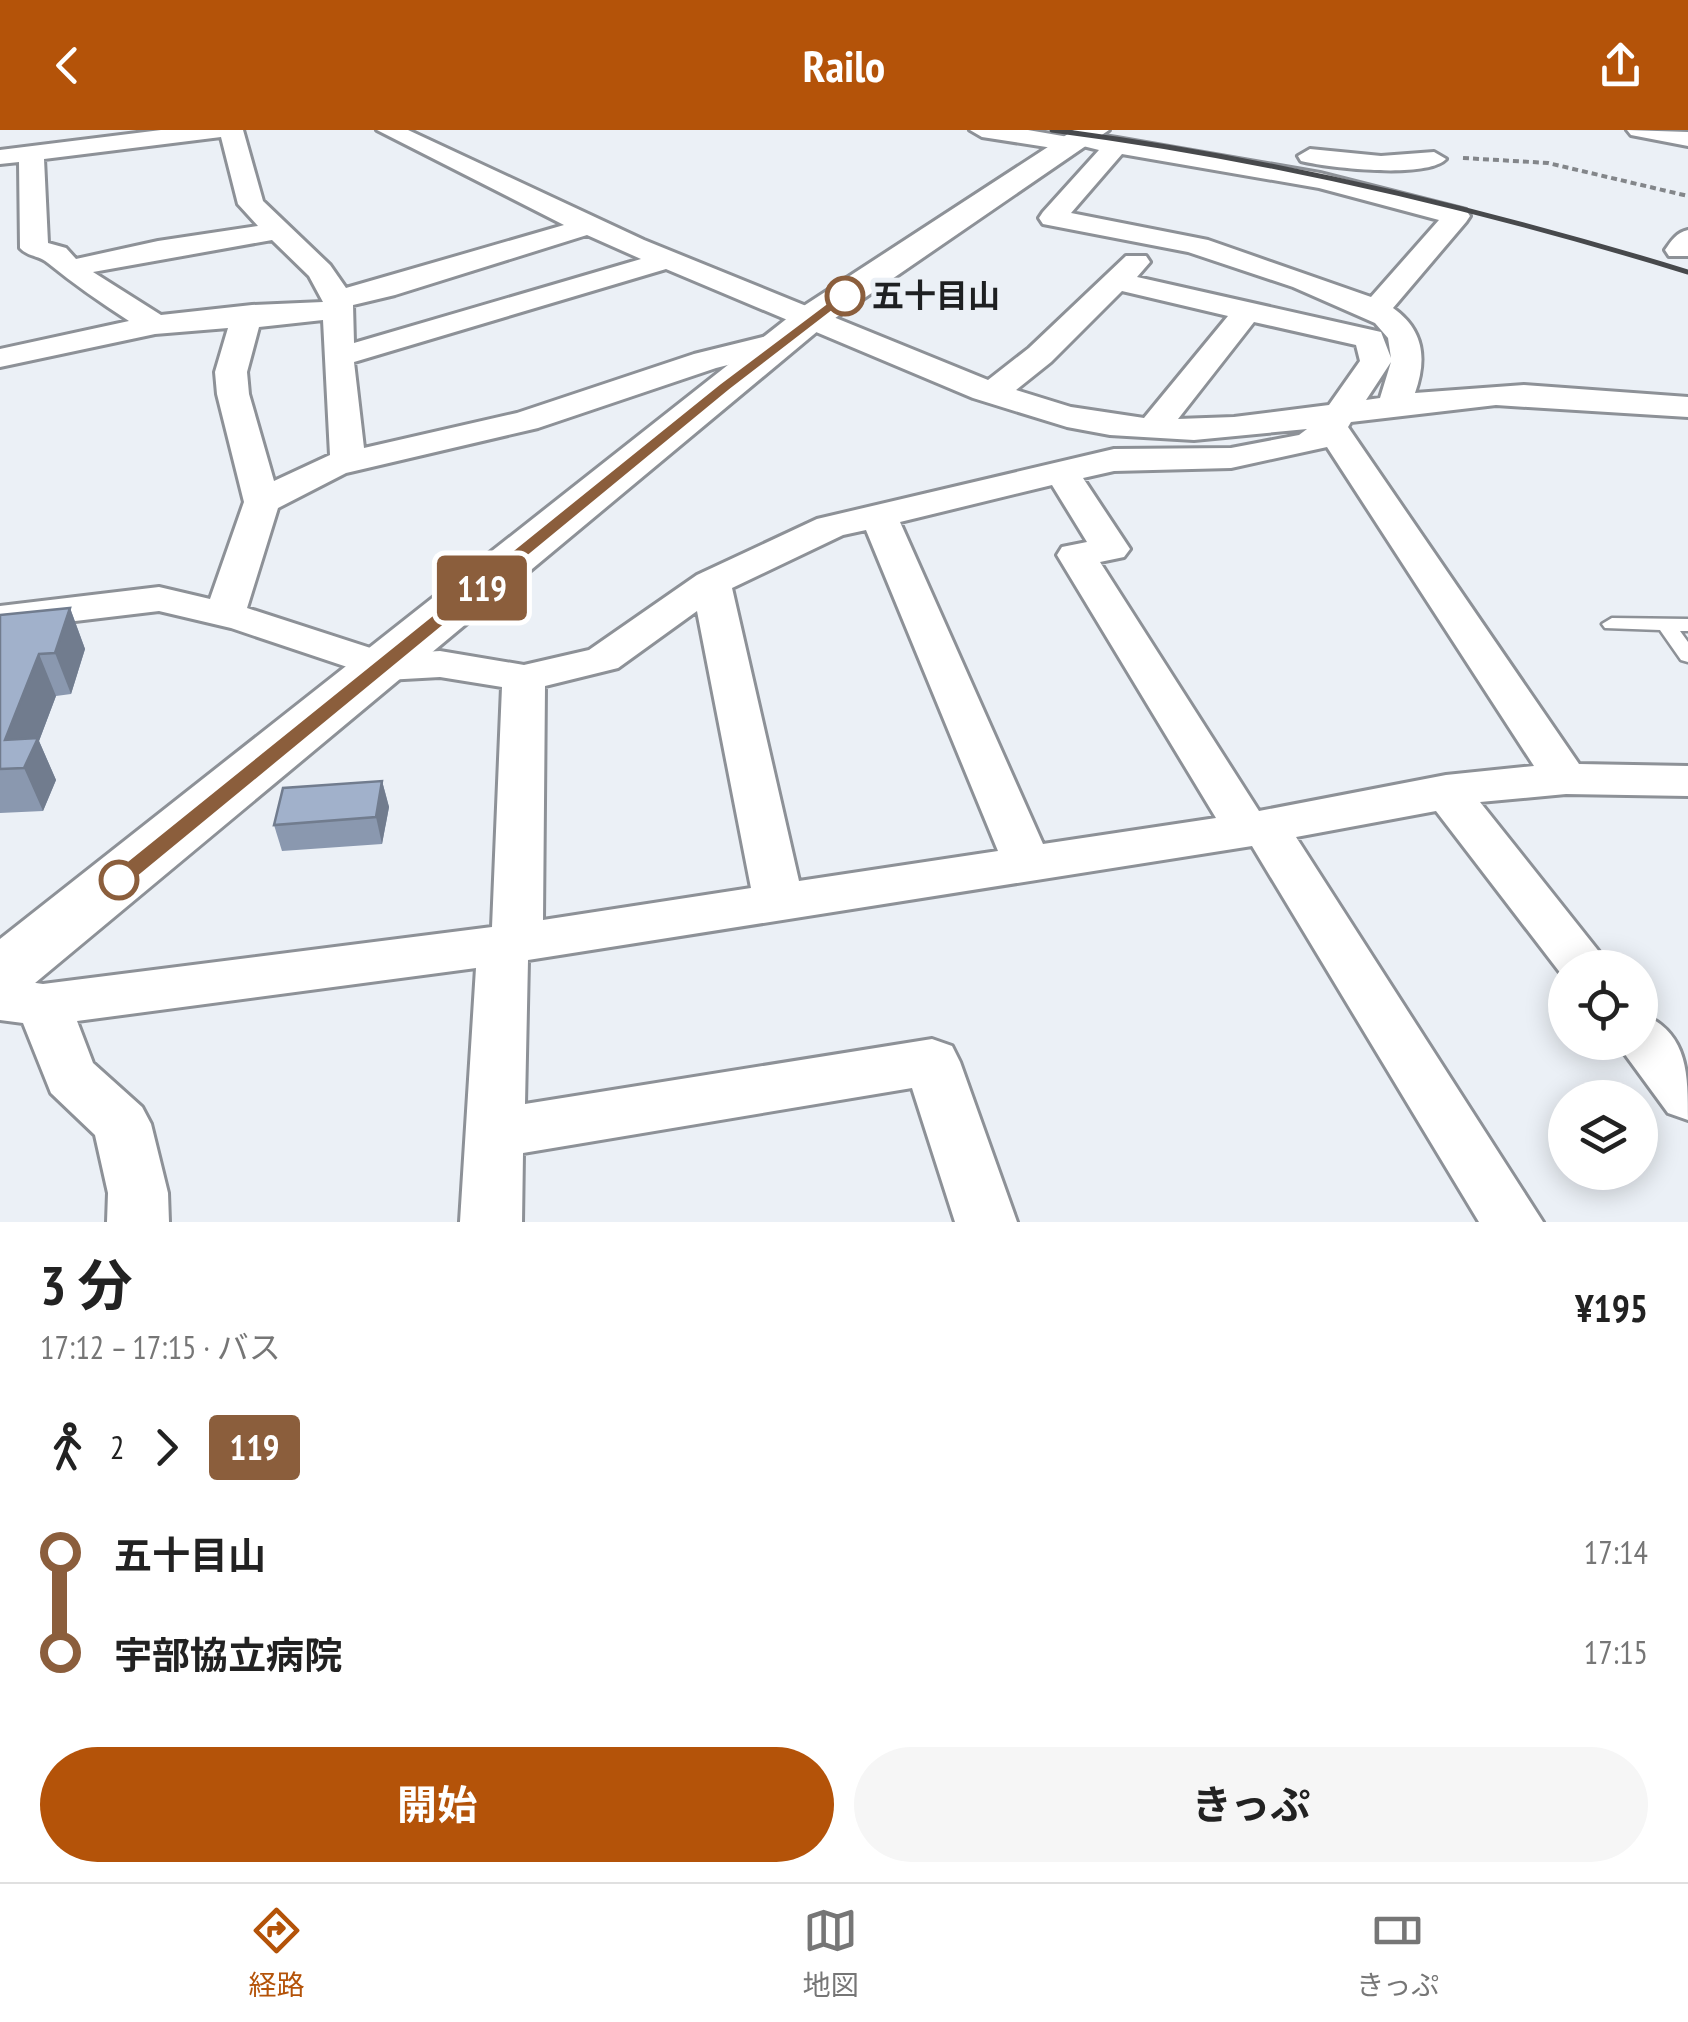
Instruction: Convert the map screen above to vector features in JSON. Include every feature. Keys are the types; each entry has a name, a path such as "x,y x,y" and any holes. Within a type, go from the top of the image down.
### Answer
{"street":[{"path":"0,157 120,136 220,130"},
{"path":"231,130 248,198 276,231 320,271 339,304 338,357 348,462"},
{"path":"389,130 667,260 798,329 1080,420 1154,429 1336,421 1393,407 1521,394 1688,407"},
{"path":"982,130 1095,138 1320,181 1457,216 1375,310"},
{"path":"1639,130 1688,139"},
{"path":"14,993 386,666 798,329 1095,138 1130,136 1358,161 1434,159"},
{"path":"1095,138 1052,218 1118,226 1204,245 1375,310 1400,330 1407,347 1408,375 1393,407"},
{"path":"30,154 34,248 56,254 70,269 156,325"},
{"path":"0,358 156,325 339,304 495,252 592,225"},
{"path":"70,269 158,249 276,231"},
{"path":"495,252 570,290"},
{"path":"338,357 667,260"},
{"path":"0,618 159,599 226,615 386,666 440,664 524,678 603,659 711,583 793,542 878,514 978,495 1114,460 1232,458 1310,443 1336,421 1376,361 1370,338 1248,310 1129,270 992,393"},
{"path":"1154,429 1248,310"},
{"path":"226,615 262,502 232,394 231,372 244,326 252,314"},
{"path":"262,502 348,462 526,421 798,329"},
{"path":"1336,421 1566,779"},
{"path":"1062,472 1111,550 1076,554 1512,1222"},
{"path":"878,514 1027,863"},
{"path":"711,583 778,901"},
{"path":"491,1222 524,678"},
{"path":"14,993 510,944 1256,828 1446,791 1566,779 1688,781"},
{"path":"1446,791 1572,950"},
{"path":"14,993 71,1076 122,1124 138,1193 138,1222"},
{"path":"1658,1058 1688,1096"},
{"path":"495,1133 932,1062 986,1222"}],"lane":[{"path":"1612,624 1688,625"},
{"path":"1666,624 1688,656"}],"path":[{"path":"1434,159 1548,163 1688,196"}],"building":[{"path":"70,608 55,653 39,654 5,740 38,738 24,768 0,769 0,615"},
{"path":"382,781 376,817 274,825 283,788"}],"railway":[{"path":"1052,130 1293,170 1452,206 1688,272"}],"bus line":[{"name":"119","path":"119,880 724,387 845,296"}],"place":[{"name":"五十目山","path":"845,296"}]}
